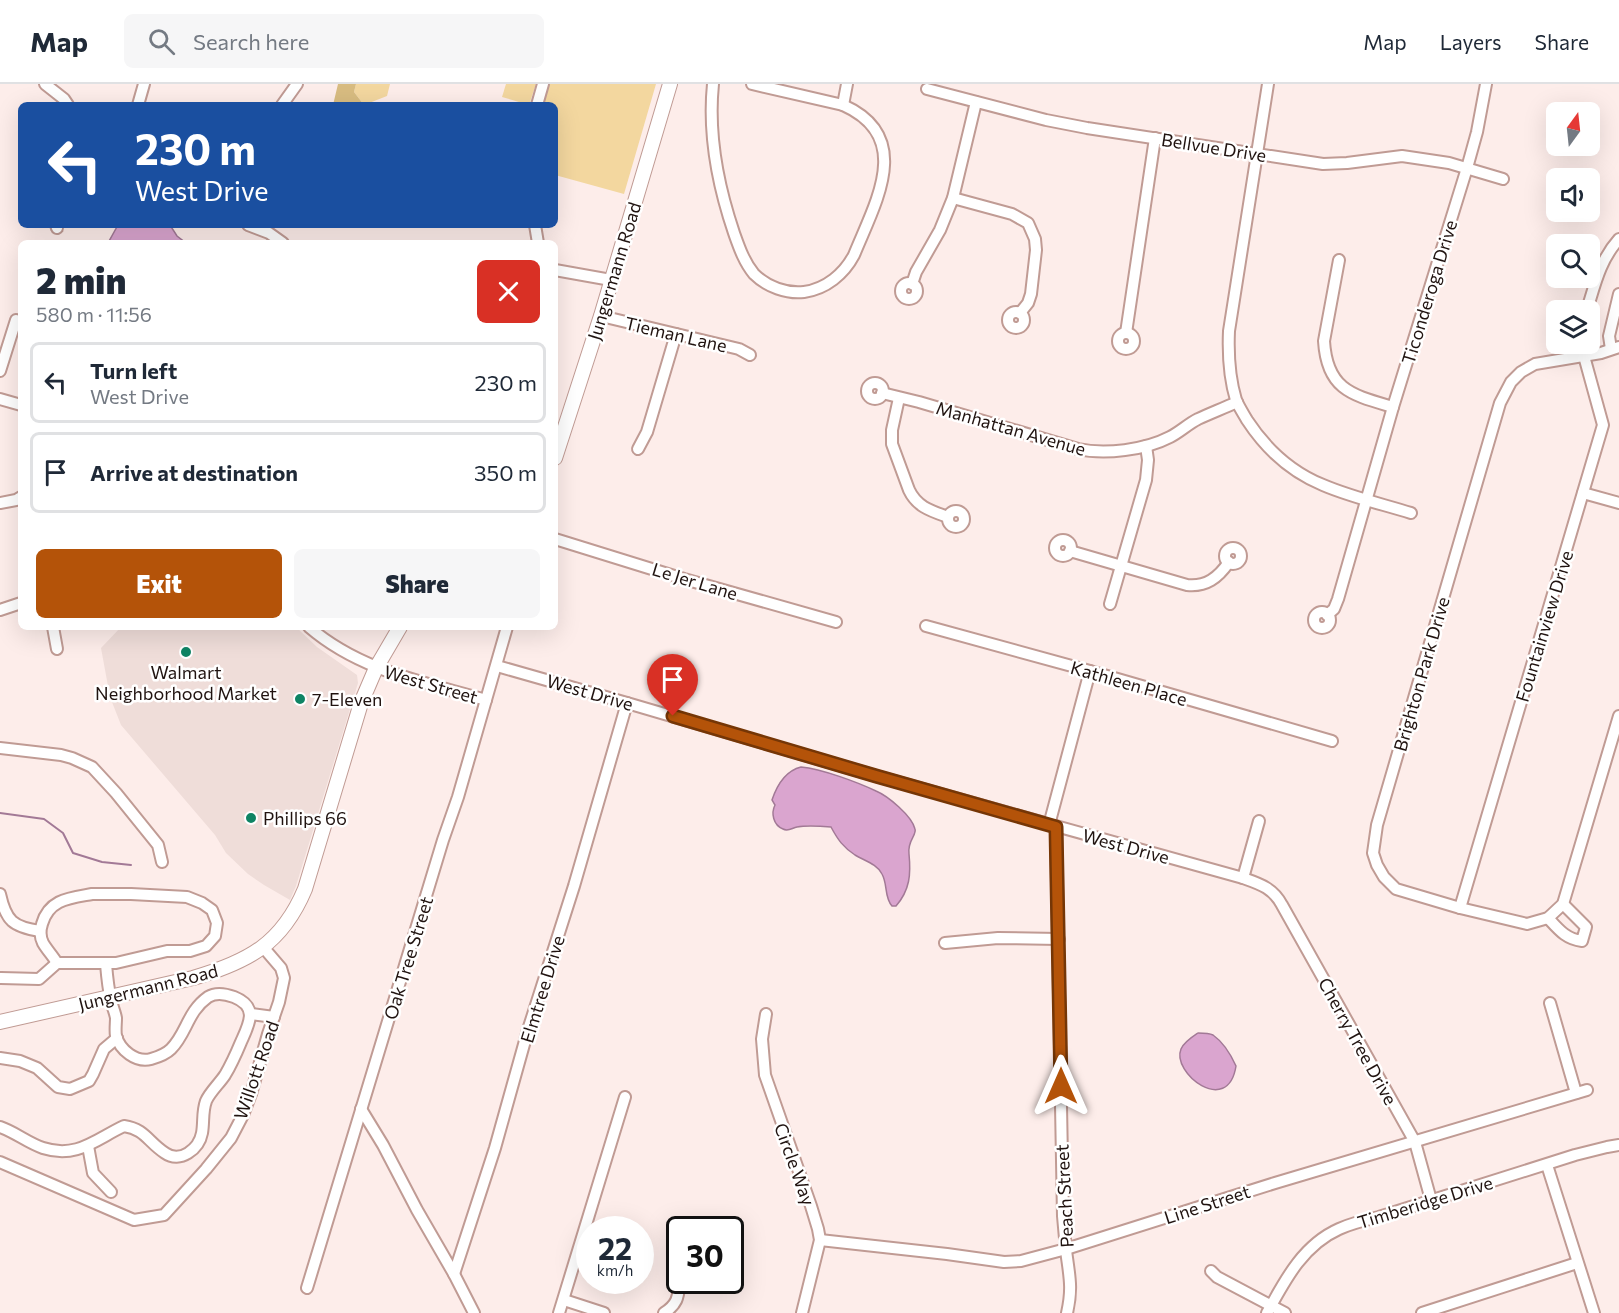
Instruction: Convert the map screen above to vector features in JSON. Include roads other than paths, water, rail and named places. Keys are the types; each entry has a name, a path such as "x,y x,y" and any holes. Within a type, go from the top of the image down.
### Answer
{"main road":[{"name":"Jungermann Road","path":"558,449 601,316 670,84"},
{"name":"Jungermann Road","path":"0,1023 193,978 223,969 264,947 289,919 299,903 361,703 376,668 398,630"}],"street":[{"path":"45,84 66,102"},
{"path":"139,102 144,84"},
{"path":"284,102 297,84"},
{"path":"538,102 543,84"},
{"path":"713,84 712,108 720,182 745,260 755,274 768,284 785,291 810,291 836,278 844,271 854,255 882,185 885,163 883,145 870,122 854,110 843,105 752,84"},
{"path":"843,105 847,84"},
{"path":"1268,84 1229,331 1230,365 1237,402 1264,443 1304,476 1324,486 1412,513"},
{"name":"Ticonderoga Drive","path":"1328,615 1334,609 1338,599 1393,407 1467,168 1477,132 1486,84"},
{"name":"Bellvue Drive","path":"927,89 1046,120 1087,128 1323,164 1402,156 1449,163 1503,179"},
{"path":"912,284 916,272 940,230 953,198 976,102"},
{"path":"1126,333 1155,138"},
{"path":"953,198 1012,214 1028,223 1035,239 1036,250 1031,294 1028,303 1020,313"},
{"path":"256,228 280,240"},
{"path":"1590,300 1600,268 1619,240"},
{"path":"1339,260 1324,341 1328,367 1338,383 1353,394 1393,407"},
{"path":"558,270 611,280"},
{"path":"1615,348 1609,336 1619,294"},
{"name":"Tieman Lane","path":"601,316 739,349 750,355"},
{"path":"0,371 16,320"},
{"path":"638,449 647,432 676,334"},
{"name":"Brighton Park Drive","path":"1548,918 1527,924 1460,908 1396,889 1384,877 1373,853 1377,825 1500,403 1511,382 1521,372 1535,364 1601,353 1615,348"},
{"name":"Fountainview Drive","path":"1460,908 1603,425 1584,356"},
{"name":"Manhattan Avenue","path":"882,393 1091,452 1109,453 1146,446 1171,437 1199,419 1237,402"},
{"path":"899,398 892,430 892,444 909,490 912,497 922,507 948,517"},
{"path":"0,399 18,404"},
{"path":"1110,604 1146,480 1148,460 1146,446"},
{"path":"1583,493 1619,503"},
{"path":"0,503 18,498"},
{"name":"Le Jer Lane","path":"558,540 836,622"},
{"path":"1070,550 1196,586 1218,576 1228,562"},
{"path":"0,610 18,604"},
{"name":"Kathleen Place","path":"926,626 1332,741"},
{"path":"54,630 57,649"},
{"name":"West Street","path":"313,630 376,668 486,700"},
{"name":"Oak Tree Street","path":"307,1288 458,797 506,630"},
{"name":"West Drive","path":"497,666 876,776 1243,878 1270,889"},
{"name":"Peach Street","path":"1067,1313 1071,1298 1071,1280 1063,1216 1059,939 1053,826 1090,671"},
{"name":"Elmtree Drive","path":"454,1274 495,1148 528,1030 574,886 627,703"},
{"path":"1563,904 1586,927 1582,941 1572,940 1548,918 1563,904 1619,716"},
{"path":"0,748 61,755 92,767 153,838 160,850 162,862"},
{"path":"1243,878 1259,822"},
{"name":"Cherry Tree Drive","path":"1270,889 1277,895 1415,1142 1431,1200"},
{"path":"0,894 3,911 12,920 23,928 40,931"},
{"path":"1,978 39,979 57,963 106,964 167,951 190,951 206,946 215,936 217,923 212,910 187,897 92,894 69,898 53,905 43,920 40,931 42,942 57,963"},
{"path":"945,943 998,938 1059,939"},
{"name":"Willott Road","path":"0,1162 134,1220 164,1215 231,1138 251,1094 284,978 281,968 264,947"},
{"path":"0,1127 44,1148 62,1151 88,1146 124,1126 147,1135 152,1143 171,1156 180,1156 196,1148 202,1134 203,1111 208,1098 232,1063 249,1024 251,1014 249,1008 242,1001 233,997 222,994 210,996 194,1012 170,1051 148,1060 137,1058 128,1053 117,1038 116,1018 110,998 106,964"},
{"name":"Line Street","path":"820,1240 1004,1262 1021,1261 1066,1250 1240,1194 1581,1092 1550,1003"},
{"path":"251,1014 274,1017"},
{"name":"Circle Way","path":"766,1014 762,1039 765,1075 811,1206 820,1240 802,1313"},
{"path":"0,1058 20,1061 37,1068 58,1087 70,1089 88,1081 104,1049 117,1038"},
{"path":"559,1313 625,1097"},
{"path":"361,1109 383,1145 474,1313"},
{"name":"Timberidge Drive","path":"1269,1309 1299,1261 1308,1250 1329,1234 1354,1223 1575,1155 1619,1145"},
{"path":"88,1146 93,1173 111,1192"},
{"path":"1547,1165 1594,1313"},
{"path":"1422,1313 1438,1311 1577,1263"},
{"path":"1211,1271 1269,1309 1286,1313"},
{"path":"664,1313 672,1307 678,1294"},
{"path":"564,1300 604,1313"}],"waterway":[{"path":"0,813 44,819 63,833 73,853 102,862 131,865"}],"place":[{"name":"Walmart Neighborhood Market","path":"186,652"},
{"name":"7-Eleven","path":"300,699"},
{"name":"Phillips 66","path":"251,818"}]}
